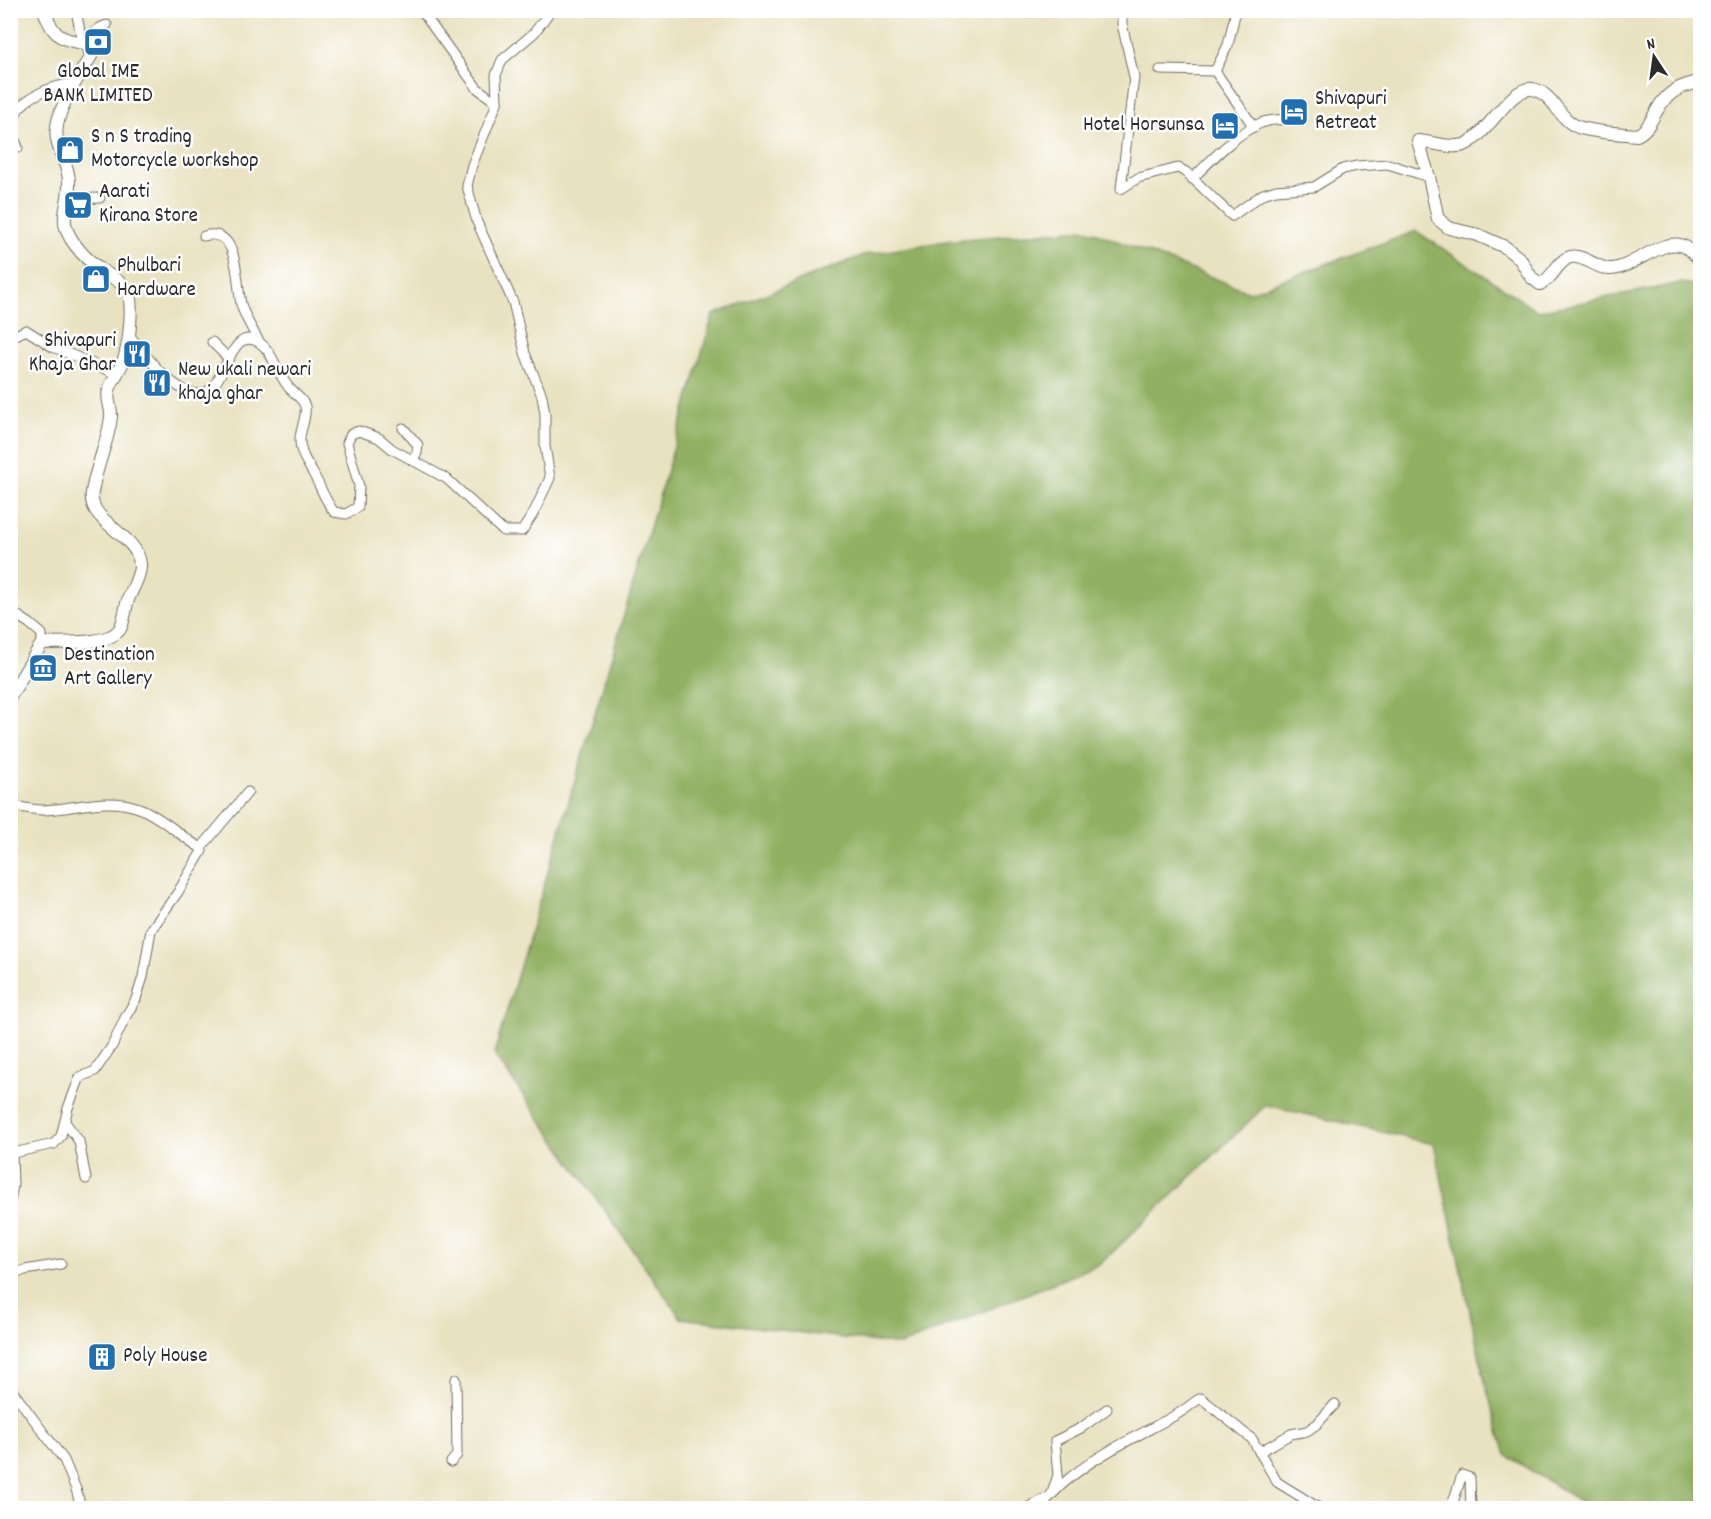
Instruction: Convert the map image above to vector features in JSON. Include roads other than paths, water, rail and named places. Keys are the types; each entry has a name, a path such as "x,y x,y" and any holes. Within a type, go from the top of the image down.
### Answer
{"street":[{"path":"44,10 56,35 85,44"},
{"path":"42,643 96,641 112,638 121,627 140,564 136,550 98,513 91,496 94,474 112,414 108,393 124,359 129,335 130,300 128,291 122,284 99,269 75,245 64,227 65,208 69,199 69,179 56,135 63,106 91,56 85,44 76,10"},
{"path":"421,10 477,88 497,103"},
{"path":"204,236 220,235 230,245 237,272 241,304 260,343 287,386 300,398 305,407 300,437 301,454 315,476 324,499 334,512 346,514 358,507 358,486 347,443 351,434 359,430 379,438 392,449 447,479 503,531 522,531 550,478 545,446 546,429 542,396 525,354 513,302 477,222 467,186 472,165 497,103 496,75 502,60 534,33 551,10"},
{"path":"1215,71 1228,45 1236,10"},
{"path":"1122,15 1134,84 1121,189 1138,178 1178,168 1183,170 1232,216 1263,194 1276,189 1314,187 1343,169 1357,166 1389,164 1429,177"},
{"path":"85,44 98,27 107,25"},
{"path":"1160,69 1215,71"},
{"path":"1215,71 1254,127"},
{"path":"1701,82 1685,85 1665,98 1645,131 1637,135 1578,127 1563,118 1549,98 1534,89 1521,91 1511,99 1477,139 1461,146 1418,141 1438,219 1443,225 1478,235 1505,247 1520,259 1530,277 1540,284 1547,281 1565,259 1573,256 1610,269 1626,265 1663,247 1675,244 1686,247 1701,260"},
{"path":"18,148 12,130 18,108 33,97 49,90 64,84 75,84"},
{"path":"1192,179 1232,143 1254,127 1270,121 1294,120"},
{"path":"69,199 100,198"},
{"path":"10,338 26,330 53,347 117,374"},
{"path":"129,335 173,383 194,394 207,391 220,378 235,346 240,341 248,339 260,343"},
{"path":"212,342 230,357"},
{"path":"403,428 418,445 417,453 412,460"},
{"path":"10,611 42,634 42,643 10,697"},
{"path":"13,1153 54,1143 61,1136 80,1077 95,1071 106,1058 136,999 143,977 151,930 178,892 202,850 201,848 248,792"},
{"path":"10,805 40,810 109,802 137,807 154,815 186,840 201,848"},
{"path":"10,1091 13,1153 13,1185 10,1201"},
{"path":"65,1122 79,1141 86,1179"},
{"path":"10,1276 25,1270 61,1264"},
{"path":"451,1462 457,1455 456,1379"},
{"path":"10,1386 64,1460 76,1489 81,1509"},
{"path":"1040,1509 1051,1496 1100,1455 1173,1417 1201,1398 1252,1439 1277,1482 1319,1509"},
{"path":"1259,1452 1292,1434 1307,1431 1317,1424 1335,1404"},
{"path":"1027,1509 1051,1496 1058,1475 1055,1441 1081,1428 1107,1409"},
{"path":"1451,1509 1462,1475 1470,1478 1471,1509"}],"place":[{"name":"Global IME BANK LIMITED","path":"98,42"},
{"name":"Shivapuri Retreat","path":"1294,112"},
{"name":"Hotel Horsunsa","path":"1225,126"},
{"name":"S n S trading Motorcycle workshop","path":"70,150"},
{"name":"Aarati Kirana Store","path":"78,205"},
{"name":"Phulbari Hardware","path":"96,279"},
{"name":"Shivapuri Khaja Ghar","path":"137,354"},
{"name":"New ukali newari khaja ghar","path":"157,383"},
{"name":"Destination Art Gallery","path":"43,668"},
{"name":"Poly House","path":"102,1357"}]}
